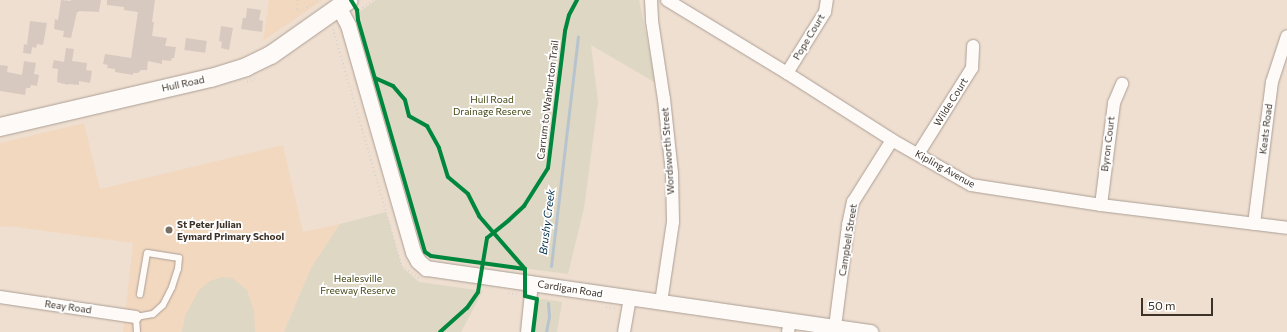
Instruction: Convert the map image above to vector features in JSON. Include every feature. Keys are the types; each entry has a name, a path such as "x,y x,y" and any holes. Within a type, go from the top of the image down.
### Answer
{"main road":[{"name":"Hull Road","path":"0,127 211,78 238,70 271,54 350,7"}],"street":[{"name":"Wordsworth Street","path":"651,0 652,21 664,98 672,173 673,222 661,302"},
{"name":"Kipling Avenue","path":"667,0 788,73 892,140 971,185 1101,206 1287,228"},
{"name":"Pope Court","path":"788,73 824,12 827,0"},
{"name":"Cardigan Road","path":"350,7 348,25 411,244 418,261 426,268 661,302 789,326 835,327 870,332"},
{"name":"Keats Road","path":"1254,224 1272,82 1287,36"},
{"name":"Wilde Court","path":"918,154 972,68 973,46"},
{"name":"Byron Court","path":"1101,206 1114,103 1122,84"},
{"name":"Campbell Street","path":"835,327 848,225 853,202 892,140"},
{"path":"527,332 532,283"},
{"name":"Reay Road","path":"0,297 136,317"},
{"path":"624,332 630,298"}],"lane":[{"path":"137,332 136,317 153,314 163,305 172,287 178,269 179,258 147,253 140,294"}],"path":[{"path":"298,0 297,9 299,10 303,10 318,0"},
{"path":"357,16 350,7 374,0"}],"shaded area":[{"path":"269,0 323,0 263,41"},
{"name":"St Peter Julian Eymard Primary School","path":"84,123 100,189 283,145 303,232 340,224 311,268 284,332 123,332 133,243 9,226 0,227 0,143"}],"green space":[{"name":"Hull Road Drainage Reserve","path":"376,0 639,0 656,83 591,45 598,102 584,208 568,274 431,256 426,251 359,19 358,13"},
{"name":"Healesville Freeway Reserve","path":"386,212 402,267 419,282 483,291 461,332 284,332 311,268 340,224"},
{"path":"222,277 232,278 247,290 254,311 255,332 182,332 185,316 199,290 210,281"},
{"path":"543,299 562,302 557,332 534,332 538,300"}],"building":[{"path":"61,0 101,0 99,12 77,12 71,38 63,37 64,31 54,29 55,19 58,20"},
{"path":"107,0 155,0 152,36 167,38 165,46 176,47 174,58 172,58 171,61 162,60 162,64 148,61 147,70 141,70 138,73 133,73 133,75 115,72 115,69 107,68 108,65 103,64 105,54 131,58 138,12 124,10 124,7 107,5"},
{"path":"247,8 261,10 259,20 263,21 262,32 241,29 243,18 246,18"},
{"path":"30,21 47,23 43,45 37,44 36,48 32,47 31,54 23,53 24,44 27,45"},
{"path":"221,26 233,28 229,50 221,48 222,42 219,41"},
{"path":"186,38 207,41 205,53 184,50"},
{"path":"66,48 74,49 72,61 87,63 86,70 92,71 90,83 79,81 79,85 68,85 57,82 58,69 52,68 54,60 64,62"},
{"path":"24,61 36,63 34,74 39,75 37,86 31,85 30,88 26,88 25,95 0,91 0,65 8,66 7,72 22,75"}],"waterway":[{"name":"Brushy Creek","path":"551,266 578,37"},
{"name":"Brushy Creek","path":"546,332 549,317 548,303"}],"cycle path":[{"path":"351,0 357,10 358,20 425,252 431,256 525,269"},
{"name":"Carrum to Warburton Trail","path":"440,332 467,308 478,292 487,238 524,206 548,168 565,31 569,15 577,0"},
{"path":"375,78 393,86 405,100 409,116 427,126 439,148 448,177 468,194 479,216 525,269 525,296 537,299 533,332"}],"place":[{"name":"St Peter Julian Eymard Primary School","path":"169,230"}]}
